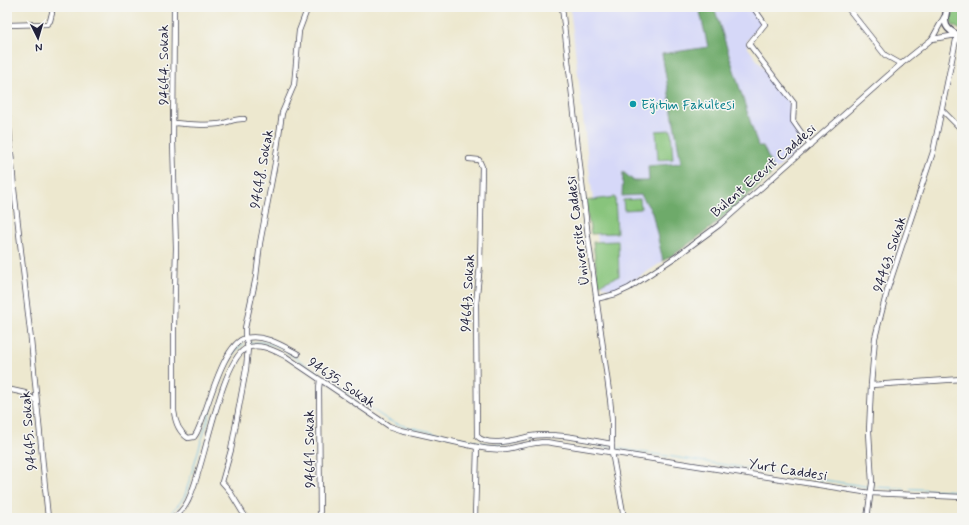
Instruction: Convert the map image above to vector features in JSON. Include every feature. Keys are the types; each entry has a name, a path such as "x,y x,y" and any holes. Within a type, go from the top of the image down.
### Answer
{"main road":[{"path":"948,7 945,15 946,25 949,30 960,35"},
{"path":"945,15 952,7"}],"street":[{"name":"94644. Sokak","path":"174,7 176,248 174,410 180,430 188,438 194,436 198,430 217,378 230,352 239,341 246,338"},
{"name":"94648. Sokak","path":"246,518 229,490 222,482 232,444 246,369 248,348 245,328 256,278 260,243 275,162 282,113 294,85 300,31 308,7"},
{"name":"Üniversite Caddesi","path":"562,7 588,237 610,399 612,452 624,518"},
{"path":"753,7 765,24 749,44 794,103 793,121 810,145"},
{"path":"847,7 886,55 902,64"},
{"path":"7,25 46,24 50,21 52,14"},
{"name":"Bülent Ecevit Caddesi","path":"596,299 622,292 695,244 731,216 932,39 945,15"},
{"path":"932,39 960,35"},
{"name":"94463. Sokak","path":"867,518 872,483 869,432 875,338 887,291 932,156 960,35"},
{"name":"94645. Sokak","path":"7,103 9,153 48,518"},
{"path":"942,110 962,130"},
{"name":"94644. Sokak","path":"174,124 210,125 244,119"},
{"name":"94643. Sokak","path":"469,159 479,160 482,167 480,265 476,322 478,438 488,441 502,442 544,435 612,444"},
{"path":"246,338 271,341 298,354"},
{"name":"94635. Sokak","path":"248,348 264,347 275,351 389,426 402,430 490,449 505,449 546,442 612,452"},
{"path":"174,518 187,503 192,491 214,415 231,366 238,355 248,348"},
{"path":"871,385 962,379"},
{"name":"94641. Sokak","path":"320,380 320,518"},
{"path":"7,389 26,393 36,401"},
{"path":"475,518 477,447"},
{"name":"Yurt Caddesi","path":"612,452 870,493 962,497"}],"shaded area":[{"path":"570,7 750,7 762,22 747,41 748,48 791,105 790,121 805,143 712,227 679,251 615,291 603,286"}],"green space":[{"path":"699,7 714,7 758,146 763,146 772,166 770,176 712,227 663,261 652,212 641,195 622,196 623,172 634,181 649,181 648,166 681,163 662,54 708,47"},
{"path":"962,8 961,30 953,26 950,18 955,11"},
{"path":"671,130 673,159 658,160 656,131"},
{"path":"615,197 617,233 591,234 585,201"},
{"path":"640,199 641,209 624,210 623,200"},
{"path":"618,241 619,276 598,285 593,242"}],"waterway":[{"path":"249,343 262,342 278,346 388,420 404,426 493,445 542,438 559,438 611,447"},
{"path":"165,518 180,503 185,495 224,370 229,359 240,346 244,344"},
{"path":"614,448 870,487"},
{"path":"873,487 962,491"}],"place":[{"name":"Eğitim Fakültesi","path":"633,104"}]}
